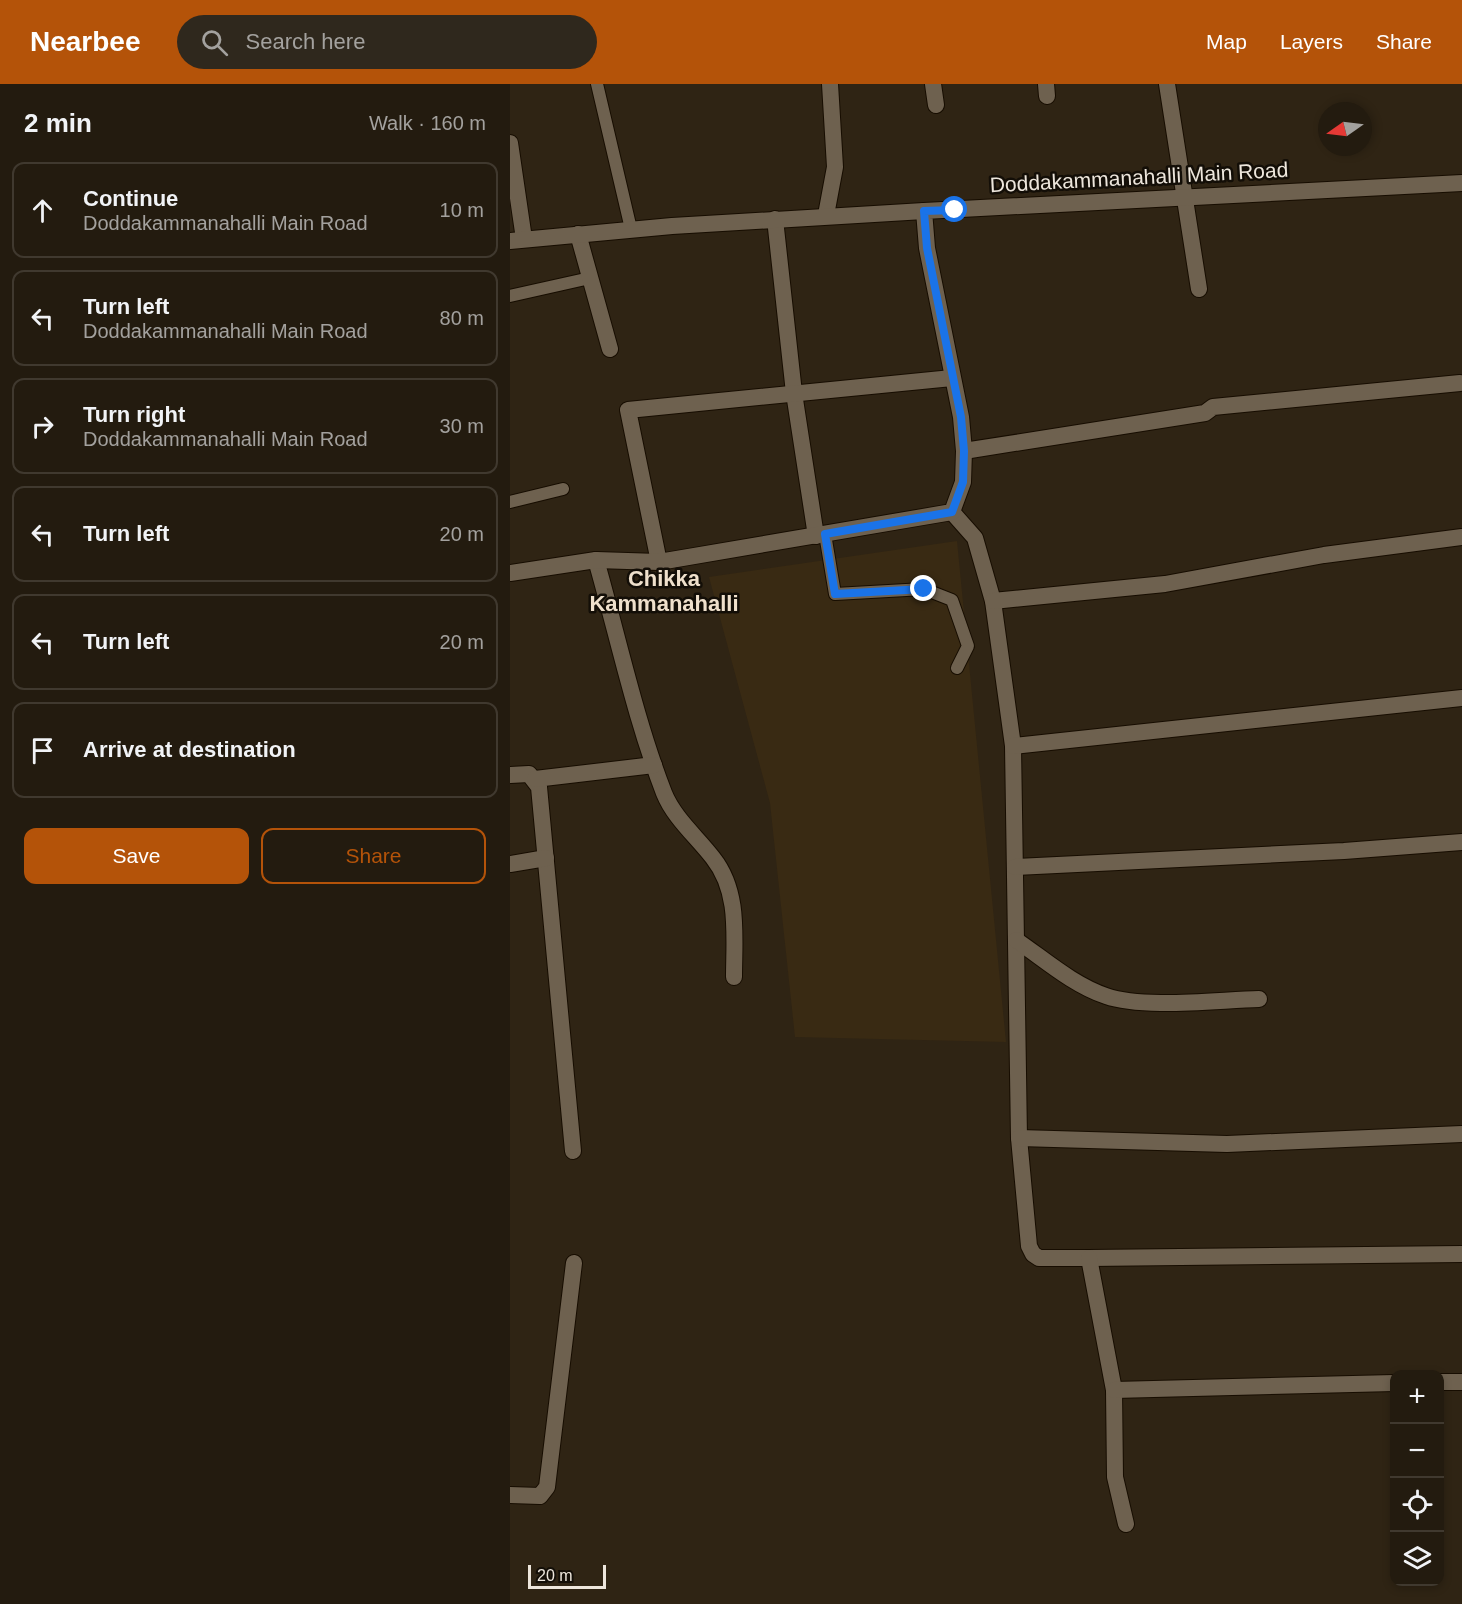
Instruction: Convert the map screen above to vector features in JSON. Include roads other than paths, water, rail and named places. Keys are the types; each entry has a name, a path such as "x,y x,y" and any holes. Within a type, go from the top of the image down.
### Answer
{"street":[{"path":"826,215 836,167 830,84"},
{"path":"933,84 936,105"},
{"path":"1167,84 1186,197 1198,289"},
{"path":"510,143 517,240"},
{"name":"Doddakammanahalli Main Road","path":"517,240 826,215 1462,183"},
{"path":"924,211 927,248 961,417 964,451 963,482 952,512"},
{"path":"775,219 794,393 821,535"},
{"path":"578,234 610,349"},
{"path":"659,561 628,410 952,378"},
{"path":"964,451 1205,413 1213,408 1460,382"},
{"path":"510,573 596,560 659,561 952,512"},
{"path":"952,512 975,538 993,601 1013,746 1019,1138 1029,1246 1033,1254 1039,1258 1462,1254"},
{"path":"993,601 1165,584 1324,555 1462,537"},
{"path":"596,560 654,765 668,802 715,861 728,883 734,909 734,977"},
{"path":"1013,746 1462,698"},
{"path":"535,779 654,765"},
{"path":"510,775 529,774 539,787 573,1151"},
{"path":"1015,867 1344,851 1462,842"},
{"path":"510,864 546,858"},
{"path":"1016,940 1085,987 1106,996 1131,1002 1258,999"},
{"path":"1019,1138 1227,1143 1462,1134"},
{"path":"1089,1258 1114,1390 1115,1477 1126,1524"},
{"path":"510,1495 540,1496 547,1487 574,1263"},
{"path":"1444,1382 1462,1382"},
{"path":"1114,1390 1390,1383"}],"lane":[{"path":"597,84 630,230"},
{"path":"510,296 590,278"},
{"path":"510,502 563,489"},
{"path":"821,535 835,594 924,589 952,600 968,646 957,668"}],"district":[{"name":"Chikka Kammanahalli","path":"664,590"}]}
